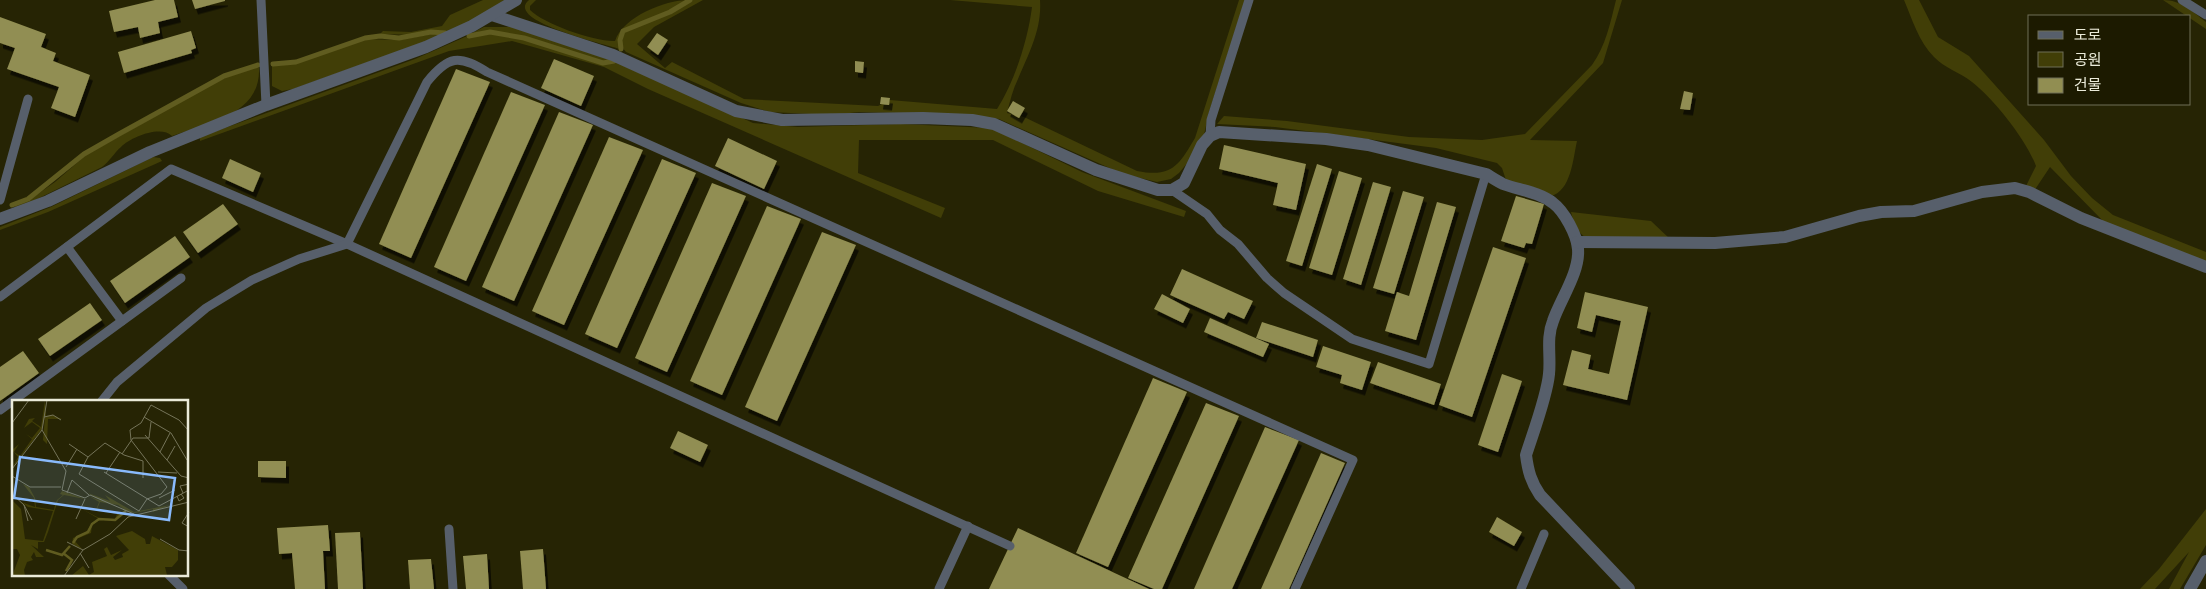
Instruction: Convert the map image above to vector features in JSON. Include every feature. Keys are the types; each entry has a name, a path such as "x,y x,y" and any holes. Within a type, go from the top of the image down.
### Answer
{"street":[{"path":"0,219 48,201 150,152 266,105 426,48 492,15 516,0"},
{"path":"492,15 613,55 736,111 782,120 923,118 972,120 994,124 1096,170 1136,185 1158,190 1172,190 1184,183 1202,145 1210,136 1219,132 1326,139 1392,150 1486,174 1501,183 1541,196 1553,203 1563,215 1577,242 1577,261 1552,322 1548,343 1549,374 1526,455 1528,468 1531,481 1540,495 1629,589"},
{"path":"1577,242 1715,243 1785,236 1858,216 1881,212 1914,211 1982,192 2014,188 2029,192 2081,218 2206,267"},
{"path":"2190,589 2206,561"}],"lane":[{"path":"261,0 266,105"},
{"path":"1210,136 1211,120 1248,0"},
{"path":"2182,0 2206,15"},
{"path":"102,400 117,382 206,308 252,280 299,259 347,244 426,82 440,65 455,59 472,62 487,72 617,131 886,249 1353,460 1295,589"},
{"path":"0,200 28,99"},
{"path":"0,297 171,168 347,244 1010,546"},
{"path":"1172,190 1207,214 1220,230 1238,244 1267,278 1284,293 1352,338 1429,364 1486,174"},
{"path":"67,247 122,321"},
{"path":"14,400 181,278"},
{"path":"0,410 12,401"},
{"path":"939,589 968,526"},
{"path":"449,529 453,589"},
{"path":"1521,589 1544,534"},
{"path":"170,576 183,589"}],"green space":[{"path":"483,0 508,0 452,32 431,30 414,35 380,34 383,31 411,32 442,26 450,15"},
{"path":"529,0 536,0 530,6 530,10 546,21 595,39 615,41 619,32 636,17 668,3 688,0 669,11 622,30 619,40 620,49 543,24 531,16 525,8"},
{"path":"693,0 703,0 654,27 637,44 665,68 672,62 744,99 878,106 890,100 997,109 1004,98 1020,59 1032,7 950,0 1040,0 1037,31 1010,100 1007,113 1024,117 1137,171 1159,173 1167,171 1179,162 1195,138 1239,0 1245,0 1209,112 1204,135 1189,161 1179,173 1171,179 1157,182 1123,174 999,119 937,114 859,112 831,115 770,112 741,103 624,50 622,43 624,32 670,13"},
{"path":"1616,0 1622,0 1603,63 1530,140 1577,141 1567,181 1558,193 1551,196 1506,180 1502,168 1497,163 1436,148 1275,127 1217,124 1224,116 1287,121 1409,137 1482,140 1525,134 1592,65 1604,42"},
{"path":"1904,0 1919,0 1938,37 1969,56 2044,140 2071,176 2092,198 2113,215 2206,252 2206,264 2105,223 2050,167 2034,191 2025,188 2036,166 2018,133 1981,89 1934,57 1916,30"},
{"path":"2163,0 2181,4 2191,10 2206,22 2206,29 2191,19 2191,15 2185,15"},
{"path":"484,27 515,27 614,58 753,123 798,127 901,124 991,128 1082,172 1186,211 1184,217 1098,191 993,140 859,140 858,173 945,208 941,218 648,89 604,67 512,41 449,51 200,141 200,137 415,59 465,37 489,32 524,39 602,63 614,61 602,62 525,38 489,31 468,35"},
{"path":"433,34 444,35 293,89 282,91 272,86 272,66 295,64 366,39 399,40"},
{"path":"249,68 259,68 257,84 251,97 242,107 230,115 172,136 167,133 154,132 139,136 121,147 102,167 21,207 17,208 14,206 29,200 55,182 86,155 216,82"},
{"path":"153,157 160,158 162,161 48,212 0,230 0,227 51,207"},
{"path":"1571,212 1651,221 1671,240 1587,238 1576,227"},
{"path":"2206,509 2206,545 2180,589 2169,589 2189,552 2155,589 2140,589 2159,569"}],"building":[{"path":"155,0 174,0 178,17 158,22 160,33 140,38 138,27 114,32 109,11"},
{"path":"192,0 225,0 225,1 195,9"},
{"path":"0,17 46,34 41,47 56,53 53,61 90,75 75,117 51,108 59,87 7,69 15,48 0,43"},
{"path":"191,31 196,48 191,50 192,53 124,73 118,52"},
{"path":"657,33 668,40 658,55 647,47"},
{"path":"554,59 594,76 581,106 541,88"},
{"path":"855,61 864,62 863,73 855,72"},
{"path":"456,69 490,82 411,258 379,244"},
{"path":"1684,91 1693,93 1690,110 1680,109"},
{"path":"511,92 545,105 466,281 434,267"},
{"path":"881,97 890,98 889,105 880,104"},
{"path":"1013,101 1025,108 1019,118 1007,111"},
{"path":"559,112 593,125 514,301 482,287"},
{"path":"609,137 643,150 564,325 532,311"},
{"path":"728,138 777,161 764,189 715,166"},
{"path":"1224,145 1306,164 1296,210 1273,205 1278,183 1219,169"},
{"path":"230,159 261,173 253,192 222,178"},
{"path":"662,159 696,173 617,348 585,334"},
{"path":"1317,164 1332,169 1302,266 1286,261"},
{"path":"1339,171 1362,178 1332,275 1309,268"},
{"path":"1373,182 1391,187 1361,285 1343,279"},
{"path":"712,183 746,196 667,372 635,358"},
{"path":"1403,191 1424,197 1394,294 1373,288"},
{"path":"1516,196 1544,204 1532,244 1526,243 1524,248 1501,241"},
{"path":"1437,202 1456,207 1416,340 1385,331 1397,292 1409,296"},
{"path":"223,204 238,224 198,253 183,232"},
{"path":"767,206 801,219 722,395 690,381"},
{"path":"822,232 856,245 777,421 745,407"},
{"path":"175,236 190,257 125,303 110,281"},
{"path":"1493,247 1526,258 1472,417 1439,405"},
{"path":"1182,269 1253,301 1244,319 1228,312 1224,319 1170,295"},
{"path":"1585,292 1648,307 1627,400 1563,385 1572,350 1591,355 1588,369 1609,374 1621,321 1596,315 1592,332 1577,328"},
{"path":"1162,294 1190,309 1183,323 1154,309"},
{"path":"90,303 102,320 50,356 38,339"},
{"path":"1210,318 1269,344 1263,357 1204,332"},
{"path":"1262,322 1318,340 1313,357 1256,338"},
{"path":"1323,346 1371,362 1362,390 1340,383 1342,375 1316,367"},
{"path":"23,351 39,373 0,401 0,367"},
{"path":"1378,362 1441,384 1434,405 1370,383"},
{"path":"1502,374 1522,381 1498,452 1478,445"},
{"path":"1153,378 1187,392 1108,567 1076,553"},
{"path":"1206,403 1239,416 1162,589 1154,589 1128,578"},
{"path":"1265,427 1299,440 1232,589 1194,589"},
{"path":"678,431 708,445 700,462 670,448"},
{"path":"1321,453 1345,463 1289,589 1261,589"},
{"path":"258,461 286,461 286,478 258,477"},
{"path":"1497,517 1522,532 1514,546 1489,532"},
{"path":"328,525 330,551 323,551 325,589 295,589 292,553 279,554 277,528"},
{"path":"1018,528 1149,589 989,589"},
{"path":"360,532 363,589 338,589 335,533"},
{"path":"543,549 546,589 523,589 520,551"},
{"path":"487,554 489,589 466,589 463,556"},
{"path":"431,559 434,589 410,589 408,560"}],"waterway":[{"path":"621,49 620,40 623,31 670,12 690,0"},
{"path":"273,64 296,62 365,38 380,36 399,38 431,32 445,33"},
{"path":"469,36 490,32 524,38 603,63 614,61"},
{"path":"12,205 28,199 84,154 119,134 224,76 258,65"}]}
